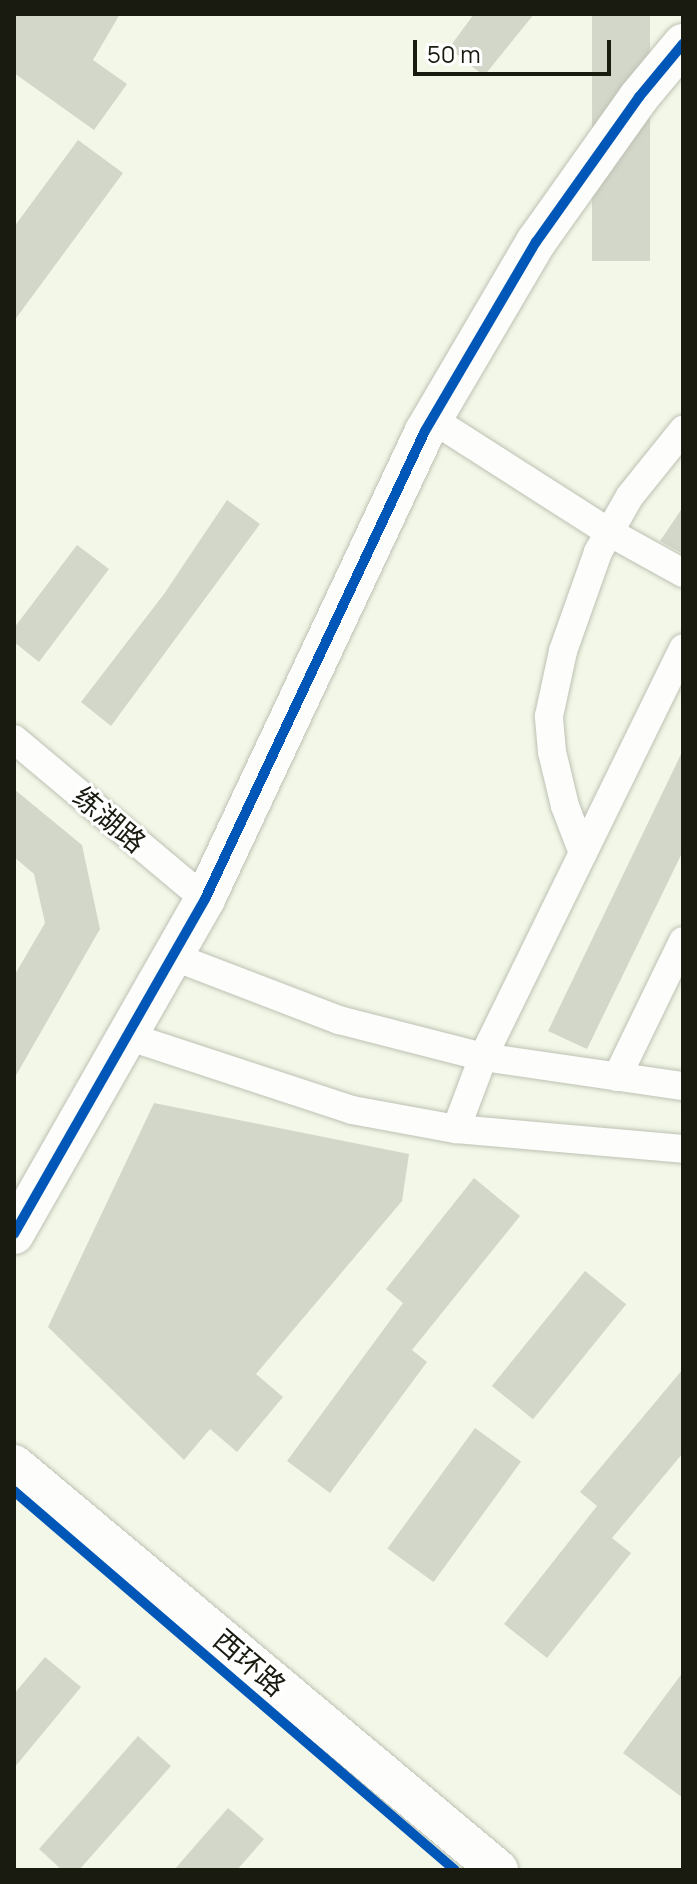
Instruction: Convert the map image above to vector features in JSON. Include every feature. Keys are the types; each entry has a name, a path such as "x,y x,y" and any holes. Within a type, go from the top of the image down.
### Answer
{"street":[{"path":"14,1234 205,899 432,419 536,242 639,97 683,44"},
{"path":"432,419 609,532 683,573"},
{"path":"583,853 565,806 549,716 563,651 609,532 683,430"},
{"path":"456,1129 483,1057 683,648"},
{"name":"练湖路","path":"14,739 205,899"},
{"path":"617,1077 683,941"},
{"path":"172,956 339,1020 483,1057 683,1086"},
{"path":"127,1036 331,1105 456,1129 683,1149"},
{"name":"西环路","path":"14,1465 498,1870"},
{"name":"西环路","path":"14,1491 455,1870"}],"building":[{"path":"14,14 120,14 93,60 127,84 94,130 14,73"},
{"path":"474,14 534,14 484,76 449,48"},
{"path":"592,14 650,14 650,261 592,261"},
{"path":"78,140 123,173 14,321 14,227"},
{"path":"227,500 260,524 111,726 81,702 164,594"},
{"path":"683,507 683,554 660,541"},
{"path":"77,545 109,569 39,662 14,642 14,628"},
{"path":"683,750 683,851 587,1049 548,1031"},
{"path":"14,789 82,845 100,929 14,1079 14,976 45,923 34,874 14,857"},
{"path":"154,1103 409,1154 402,1201 256,1374 283,1397 237,1452 210,1429 184,1460 48,1327"},
{"path":"474,1178 520,1216 412,1350 427,1362 330,1493 287,1461 403,1303 386,1289"},
{"path":"585,1271 626,1304 533,1419 492,1386"},
{"path":"683,1369 683,1453 612,1538 631,1553 547,1658 504,1624 597,1506 580,1492"},
{"path":"475,1428 521,1462 434,1582 387,1549"},
{"path":"45,1657 81,1687 14,1768 14,1694"},
{"path":"683,1672 683,1798 623,1753"},
{"path":"138,1736 171,1766 79,1870 62,1870 39,1849"},
{"path":"228,1808 264,1839 237,1870 174,1870"}],"cycle path":[{"path":"14,1234 205,899 425,431 536,242 639,97 683,44"},
{"path":"14,1491 455,1870"}]}
